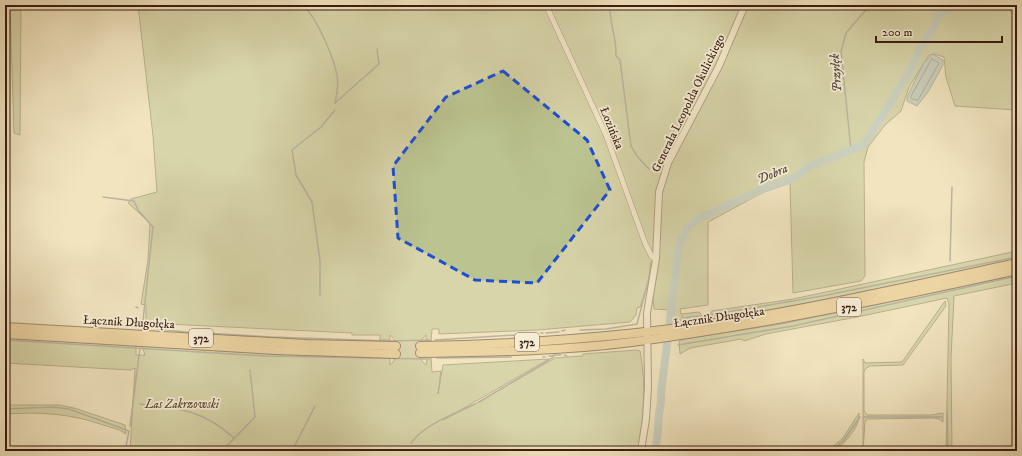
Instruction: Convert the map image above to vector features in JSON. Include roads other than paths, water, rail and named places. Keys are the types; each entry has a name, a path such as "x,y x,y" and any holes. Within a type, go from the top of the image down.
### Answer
{"main road":[{"name":"Łącznik Długołęka","path":"420,350 647,336 657,338 680,331 800,309 1017,263"},
{"name":"Łącznik Długołęka","path":"647,336 658,330 680,331 822,312 1017,270"},
{"name":"Łącznik Długołęka","path":"5,326 396,350 276,350 5,334"}],"street":[{"name":"Łozińska","path":"546,5 606,135 644,243 652,257 656,259"},
{"name":"Generała Leopolda Okulickiego","path":"641,451 648,403 647,308 656,259 658,202 662,179 668,163 719,66 745,5"}],"water":[{"path":"933,54 943,60 943,65 928,92 917,106 907,101 907,97 924,62"}],"waterway":[{"path":"303,5 319,28 332,58 338,82 335,103"},
{"path":"610,5 616,56 620,60 631,146 637,156 649,169"},
{"name":"Przyłęk","path":"851,150 841,52 846,33 870,5"},
{"name":"Dobra","path":"655,451 679,247 687,228 697,220 763,189 794,178 808,167 864,145 910,71 921,46 934,27 939,15 952,7 960,5 1017,8"},
{"path":"335,103 379,64 377,49"},
{"path":"320,295 320,261 312,202 296,175 292,150 321,127 335,110"},
{"path":"950,261 952,187"},
{"path":"103,197 134,201 138,210 153,227 142,330"},
{"path":"711,315 822,296 1017,257"},
{"path":"678,345 793,326 1017,276"},
{"path":"580,330 606,329 637,324 649,278"},
{"path":"682,316 683,318 701,316"},
{"path":"126,327 132,326 133,319"},
{"path":"142,327 186,332 271,337 390,341 429,340"},
{"path":"546,333 559,332"},
{"path":"435,340 516,335"},
{"path":"5,340 266,356 428,359"},
{"path":"130,426 140,348"},
{"path":"479,402 549,360 554,354"},
{"path":"555,355 561,355"},
{"path":"549,356 554,356"},
{"path":"437,358 511,357"},
{"path":"222,451 255,417 250,370"},
{"path":"140,404 167,407 190,412 212,421 234,438"},
{"path":"411,443 417,436 432,425 475,404"},
{"path":"292,451 315,406"},
{"path":"5,409 54,407 69,409 129,431 125,451"},
{"path":"947,412 948,451"},
{"path":"832,451 844,440 860,417"},
{"path":"863,417 942,417"},
{"path":"406,451 409,447"}],"tunnel":[{"path":"396,346 420,346"},
{"path":"396,354 420,353"}],"park label":[{"name":"Las Zakrzowski","path":"182,404"}]}
